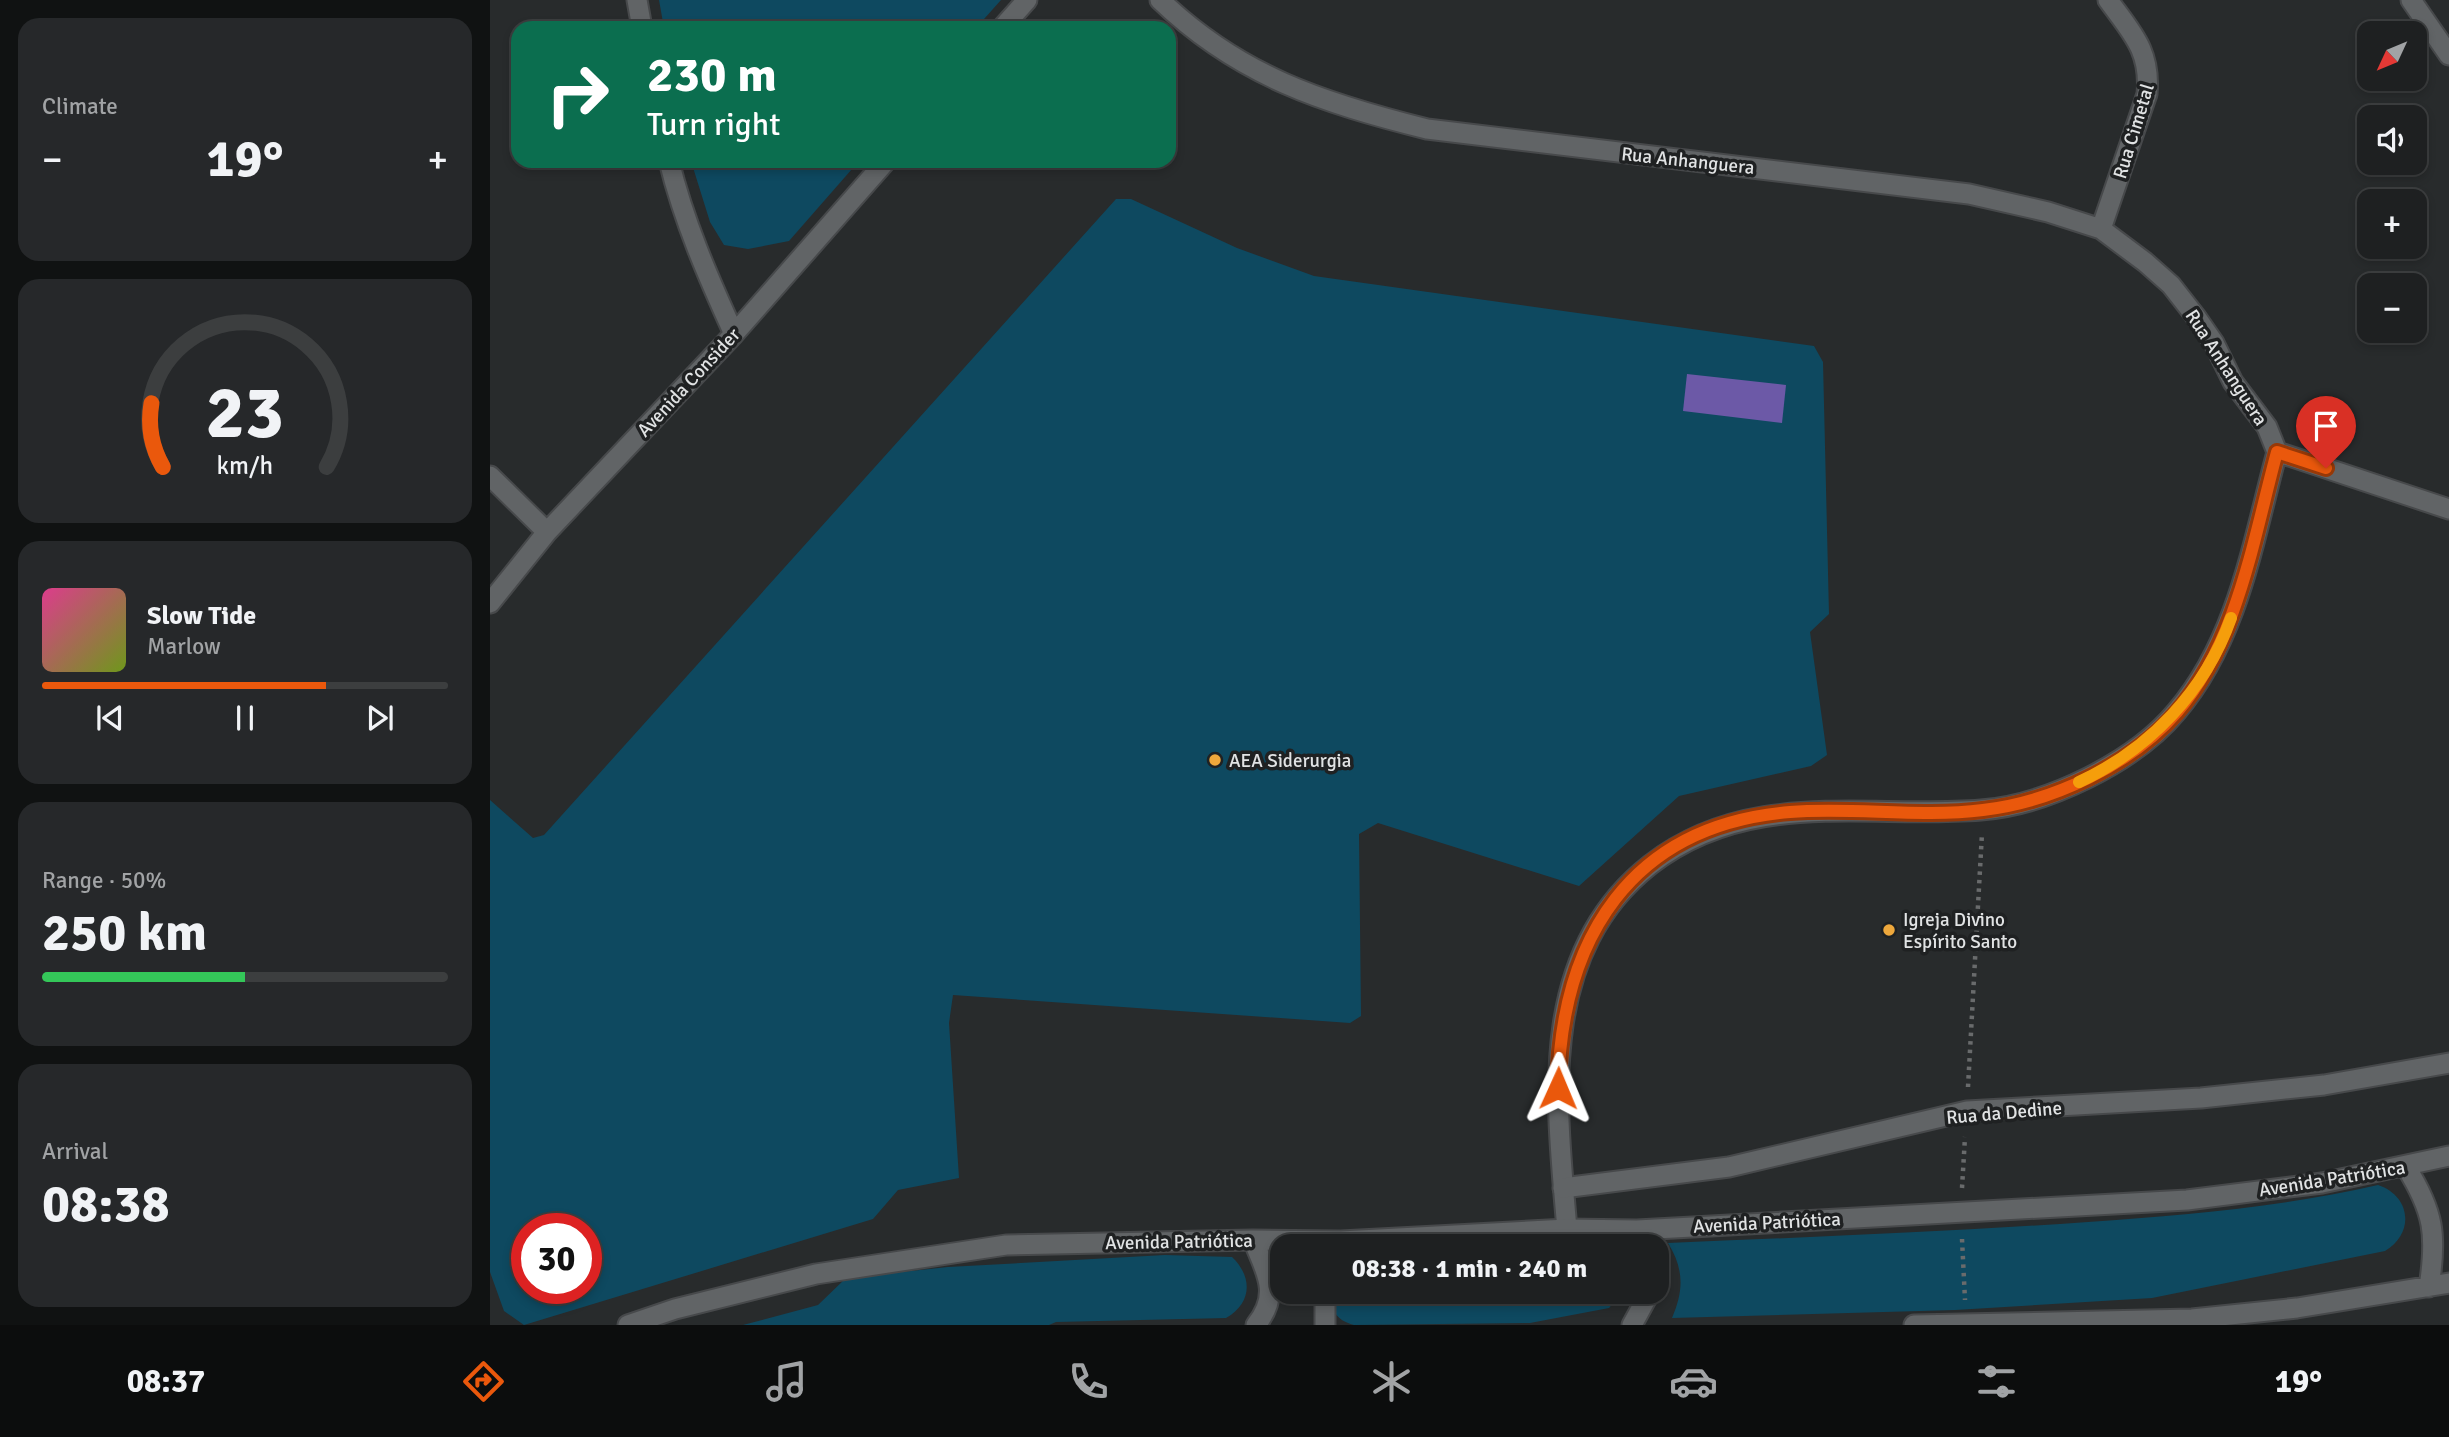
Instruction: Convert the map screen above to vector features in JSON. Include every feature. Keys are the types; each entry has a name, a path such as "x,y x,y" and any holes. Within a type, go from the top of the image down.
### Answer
{"street":[{"path":"637,0 641,21"},
{"path":"1008,21 1027,0"},
{"name":"Rua Anhanguera","path":"1160,0 1188,27 1221,51 1267,76 1340,107 1427,129 1969,194 2048,212 2101,229 2171,285 2214,343 2233,382 2267,427 2277,452"},
{"name":"Rua Cimetal","path":"2101,229 2147,94 2150,71 2145,53 2108,0"},
{"path":"2411,0 2449,55"},
{"path":"671,168 699,256 734,334"},
{"name":"Avenida Consider","path":"490,603 547,532 734,334 880,168"},
{"path":"1567,1229 1557,1109 1559,1045 1570,988 1588,941 1610,903 1640,873 1671,849 1701,833 1759,816 1838,810 1983,810 2036,798 2082,781 2139,746 2177,712 2216,653 2230,621 2277,452 2449,509"},
{"path":"490,476 547,532"},
{"name":"Rua da Dedine","path":"1563,1188 1730,1167 1967,1111 2201,1098 2324,1085 2449,1063"},
{"name":"Avenida Patriótica","path":"1669,1236 1960,1211 2187,1199 2322,1183 2449,1156"},
{"path":"2406,1167 2423,1194 2432,1217 2435,1251 2429,1287"},
{"name":"Avenida Patriótica","path":"1491,1234 1567,1229 1608,1234"},
{"path":"1253,1240 1271,1292 1268,1308 1256,1325"},
{"name":"Avenida Patriótica","path":"628,1325 676,1309 816,1274 929,1255 1006,1245 1270,1241"},
{"path":"1914,1325 2060,1324 2192,1319 2297,1308 2449,1283"},
{"path":"1325,1304 1325,1325"},
{"path":"1632,1325 1643,1304"}],"path":[{"path":"1966,1323 1960,1211 1983,810"}],"shaded area":[{"path":"659,0 1001,0 982,21 663,21"},
{"path":"693,168 853,168 789,241 748,249 724,245 710,222"},
{"name":"AEA Siderurgia","path":"1116,199 1131,199 1237,248 1314,276 1814,346 1823,362 1829,614 1810,632 1827,755 1811,766 1679,796 1579,886 1378,823 1359,834 1361,1016 1350,1023 953,995 949,1023 959,1178 898,1190 873,1219 602,1301 602,1213 511,1213 511,1304 593,1304 524,1325 504,1311 490,1272 490,800 533,838 544,835"},
{"path":"1687,374 1786,385 1782,423 1683,411"},
{"path":"2378,1185 2397,1197 2403,1206 2405,1225 2395,1243 2385,1251 2152,1298 1955,1310 1672,1318 1679,1298 1680,1280 1677,1262 1669,1243 2088,1222 2270,1205"},
{"path":"1165,1255 1232,1257 1244,1273 1246,1281 1247,1289 1241,1305 1226,1318 1056,1322 1049,1325 743,1325 818,1305 846,1278 948,1267"},
{"path":"1331,1304 1612,1304 1609,1308 1530,1323 1354,1325 1342,1320"}],"slow traffic":[{"path":"2079,782 2139,746 2177,712 2216,653 2231,618"}],"place":[{"name":"AEA Siderurgia","path":"1215,760"},
{"name":"Igreja Divino Espírito Santo","path":"1889,930"}],"route":[{"path":"1558,1088 1559,1045 1570,988 1588,941 1610,903 1640,873 1671,849 1701,833 1759,816 1838,810 1983,810 2036,798 2082,781 2114,763 2139,746 2177,712 2216,653 2230,621 2277,452 2326,468"}]}
